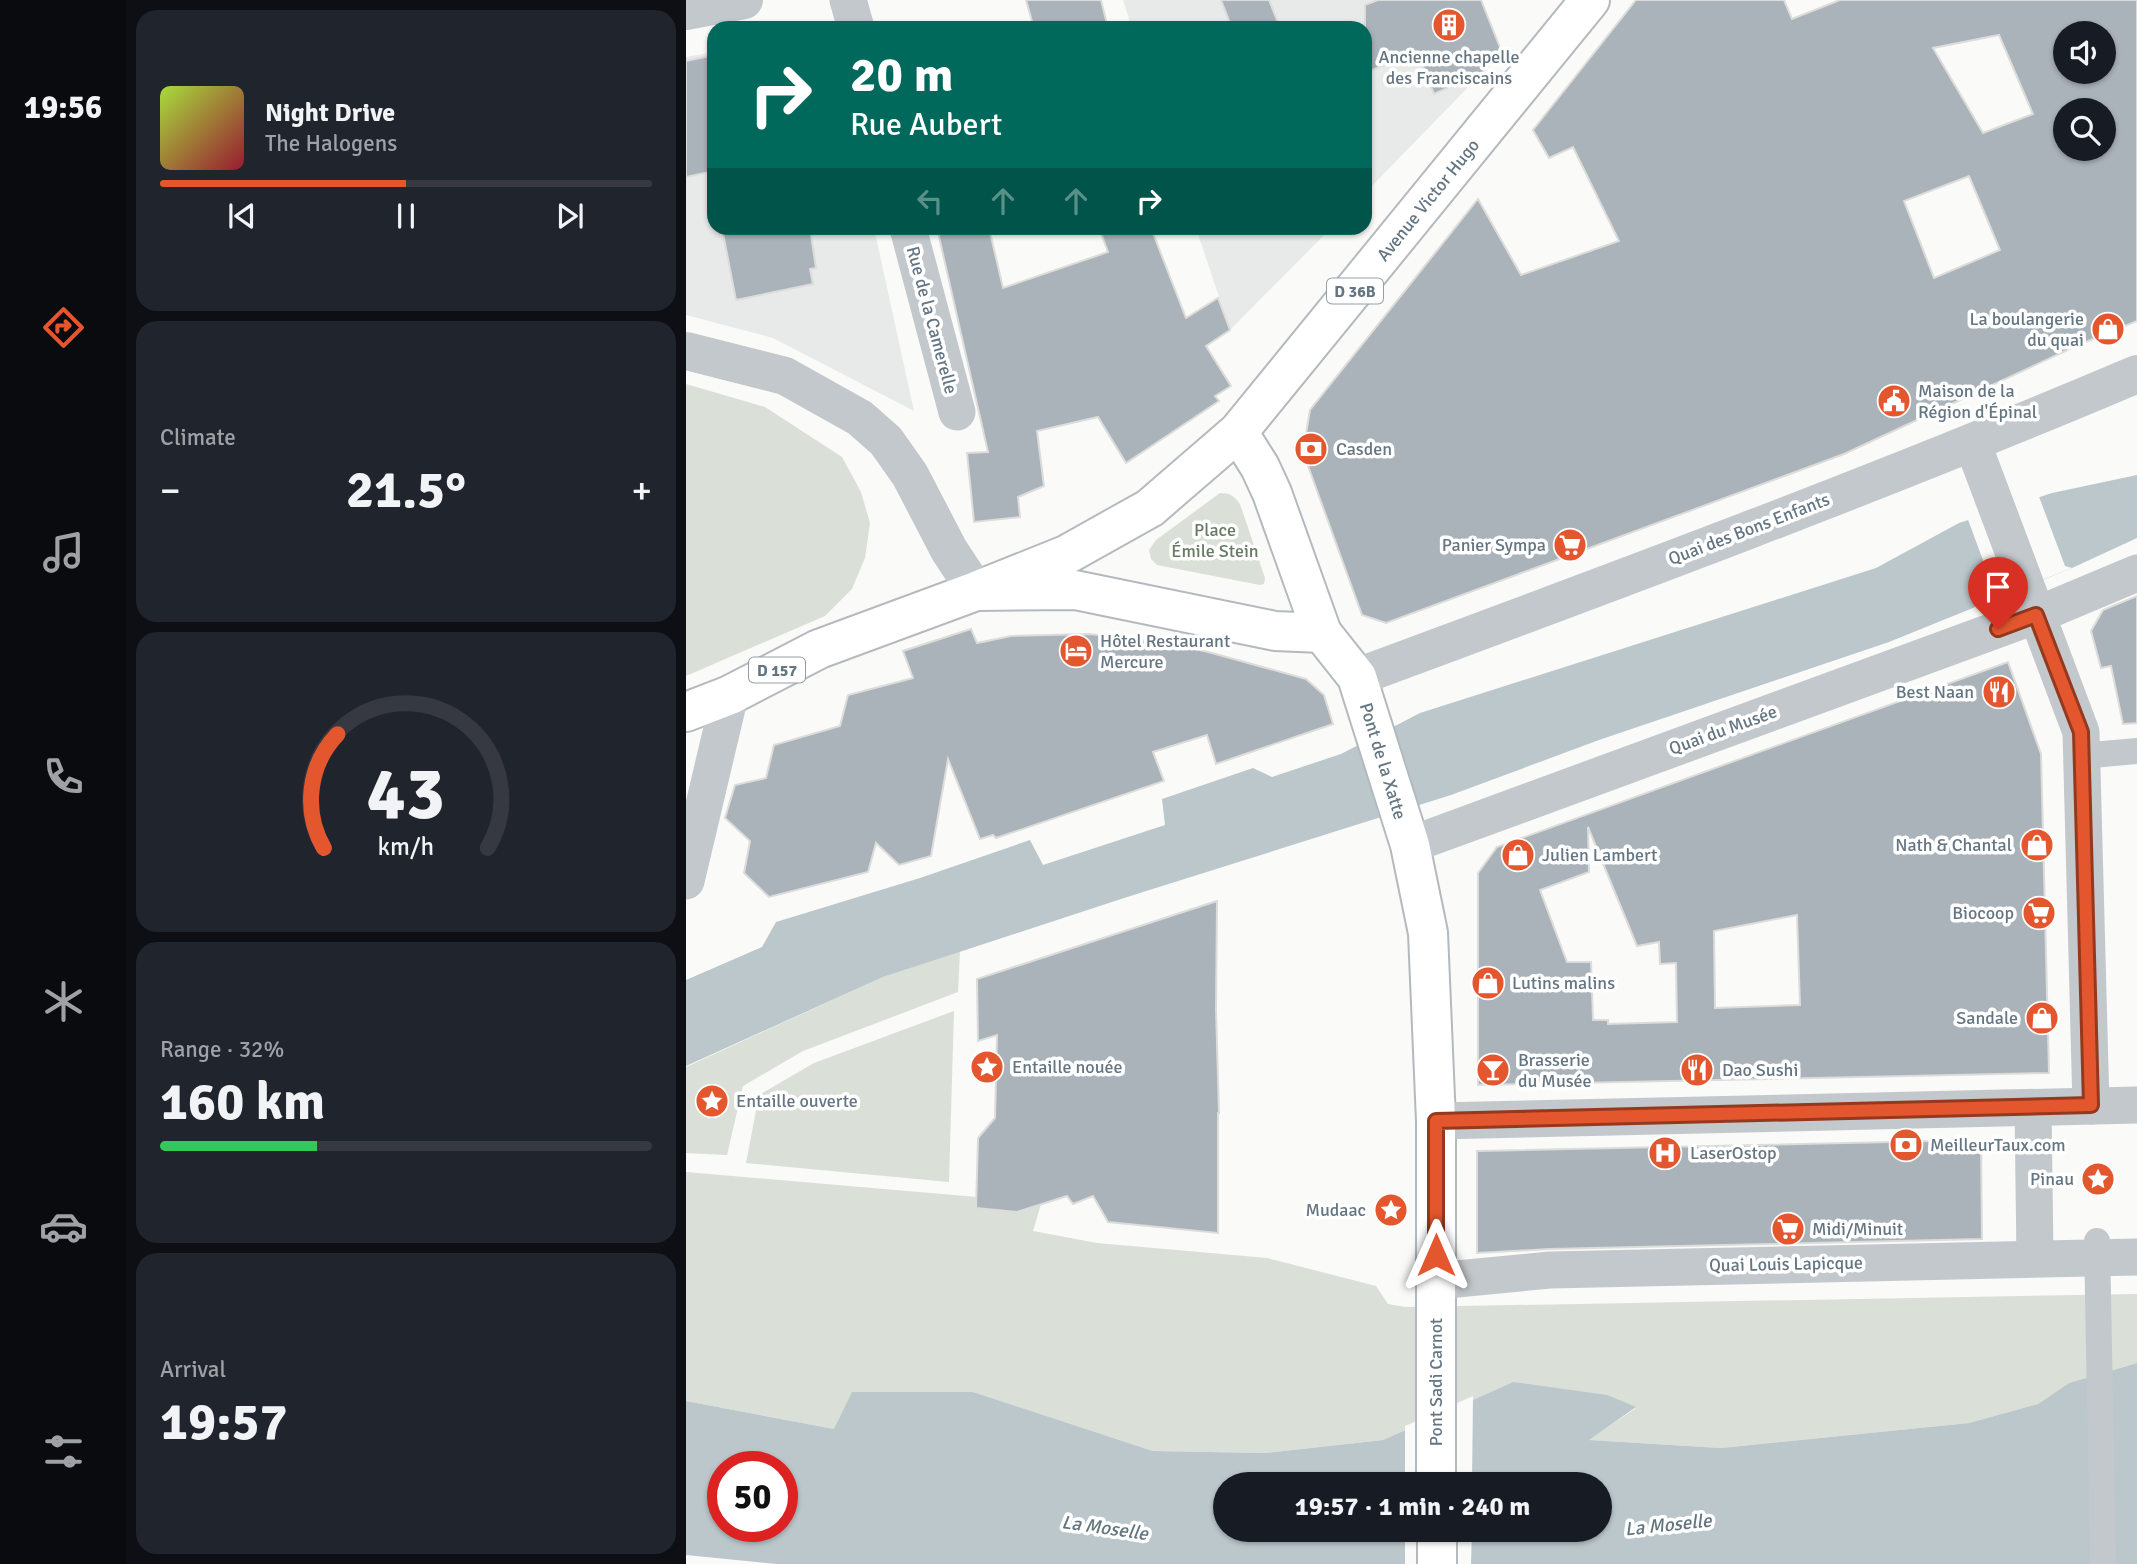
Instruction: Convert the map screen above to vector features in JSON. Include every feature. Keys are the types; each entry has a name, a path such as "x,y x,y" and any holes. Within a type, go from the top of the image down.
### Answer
{"main road":[{"name":"Avenue Victor Hugo","path":"1238,432 1590,0"},
{"name":"D 36B","path":"976,591 1066,555 1150,508 1238,432"},
{"path":"1238,432 1260,467 1272,493 1322,633 1357,677"},
{"name":"D 157","path":"686,712 730,695 819,649 976,591 1075,590 1275,631 1322,633"},
{"name":"Pont de la Xatte","path":"1357,677 1410,845 1428,933 1436,1121"},
{"name":"Pont Sadi Carnot","path":"1436,1121 1436,1472"},
{"path":"1437,1542 1437,1564"}],"street":[{"path":"686,11 744,0"},
{"path":"849,0 854,21"},
{"name":"Rue de la Camerelle","path":"910,235 957,412"},
{"path":"686,351 785,376 860,418 886,442 910,475 950,550 976,591"},
{"name":"Quai des Bons Enfants","path":"1357,677 1706,546 2137,374"},
{"path":"1436,1121 2113,1105 2081,732 1972,442"},
{"name":"Quai du Musée","path":"1410,845 2032,601 2137,573"},
{"path":"686,881 730,695"},
{"path":"2081,756 2137,751"},
{"path":"2033,1108 2035,1258"},
{"path":"2098,1250 2103,1564"},
{"name":"Quai Louis Lapicque","path":"1436,1281 1550,1270 2035,1258 2098,1250 2137,1257"}],"shaded area":[{"path":"1123,0 1481,0 1501,50 1372,186 1372,21 1130,21"},
{"path":"707,53 707,235 876,235 914,411 773,338 686,315 686,57"},
{"path":"1198,235 1324,235 1230,330"}],"green space":[{"path":"686,384 765,407 842,457 861,492 870,523 865,558 852,589 825,616 686,676"},
{"name":"Place Émile Stein","path":"1220,493 1231,496 1240,504 1265,578 1264,584 1157,565 1151,559 1149,550 1156,540"},
{"path":"960,951 958,992 803,1051 743,1086 727,1155 686,1153 686,1067 883,977"},
{"path":"954,1011 949,1182 746,1163 759,1095 814,1063"},
{"path":"686,1172 1041,1204 1033,1231 1097,1243 1267,1258 1376,1286 1388,1304 1405,1307 2137,1294 2137,1363 2069,1383 2038,1404 1969,1423 1721,1448 1588,1440 1636,1408 1513,1382 1383,1440 1265,1453 1153,1451 973,1392 834,1429 686,1401"}],"water":[{"path":"2137,475 2137,538 2072,568 1889,642 1599,740 1451,795 883,977 686,1066 686,980 762,947 776,922 920,878 1030,840 1043,865 1165,825 1162,799 1253,768 1272,777 1341,754 1420,713 1876,568 1959,523 2052,493"},
{"name":"La Moselle","path":"2137,1363 2137,1564 776,1564 686,1555 686,1401 834,1429 852,1392 973,1392 1153,1451 1265,1453 1383,1440 1513,1382 1607,1395 1636,1407 1589,1440 1721,1448 1969,1423 2038,1404 2069,1383"}],"pier":[{"path":"2038,494 2065,566 2072,568 1990,601 1994,590 1967,517"},
{"path":"1473,1396 1472,1472 1405,1472 1405,1426"},
{"path":"1405,1542 1472,1542 1471,1564 1405,1564"}],"building":[{"path":"1026,0 1101,0 1106,21 1032,21"},
{"path":"1221,0 1269,0 1277,21 1229,21"},
{"name":"Ancienne chapelle des Franciscains","path":"1378,0 1481,0 1501,50 1483,72 1434,94 1417,52 1372,70 1372,21 1365,21 1365,5"},
{"path":"1636,0 1784,0 1792,19 1840,0 2137,0 2137,321 2076,346 1844,454 1386,623 1362,615 1303,452 1310,410 1478,199 1521,275 1619,241 1573,147 1549,158 1533,130","holes":["1999,35 2033,114 1983,133 1933,48","1969,176 2000,250 1934,278 1904,201"]},
{"path":"707,56 707,172 686,177 686,61"},
{"path":"723,235 811,235 816,268 810,269 813,284 736,300"},
{"path":"939,235 991,235 1003,288 1108,252 1102,235 1154,235 1186,318 1218,298 1230,330 1206,346 1231,386 1215,396 1219,401 1126,463 1098,417 1037,431 1044,486 1018,497 1020,517 974,522 967,453 988,452"},
{"path":"2137,596 2137,723 2123,724 2111,666 2101,668 2091,631 2103,610"},
{"path":"971,629 977,643 1011,636 1090,634 1175,644 1212,653 1306,679 1324,695 1333,724 1216,764 1207,735 1153,752 1164,781 996,838 993,835 980,839 948,759 931,856 899,865 876,843 868,872 769,897 744,873 750,841 725,818 735,785 766,778 774,745 840,726 848,695 913,678 903,651"},
{"path":"2008,662 2041,754 2049,1073 1478,1085 1478,873 1497,847","holes":["1588,827 1637,946 1659,942 1660,964 1676,963 1677,1022 1608,1024 1608,1020 1593,1020 1591,962 1567,962 1540,890 1589,872","1797,915 1800,1005 1715,1008 1714,931"]},
{"path":"1217,901 1218,1233 1108,1222 1093,1196 1073,1204 1067,1196 1017,1212 976,1208 978,1138 995,1118 997,1035 978,1041 977,979"},
{"path":"1981,1140 1982,1239 1477,1253 1477,1151"}],"place":[{"name":"Ancienne chapelle des Franciscains","path":"1449,25"},
{"name":"La boulangerie du quai","path":"2108,329"},
{"name":"Maison de la Région d'Épinal","path":"1894,401"},
{"name":"Casden","path":"1311,449"},
{"name":"Panier Sympa","path":"1570,545"},
{"name":"Hôtel Restaurant Mercure","path":"1076,651"},
{"name":"Best Naan","path":"1999,692"},
{"name":"Nath & Chantal","path":"2037,845"},
{"name":"Julien Lambert","path":"1518,855"},
{"name":"Biocoop","path":"2039,913"},
{"name":"Lutins malins","path":"1488,983"},
{"name":"Sandale","path":"2042,1018"},
{"name":"Entaille nouée","path":"987,1067"},
{"name":"Brasserie du Musée","path":"1493,1070"},
{"name":"Dao Sushi","path":"1697,1070"},
{"name":"Entaille ouverte","path":"712,1101"},
{"name":"MeilleurTaux.com","path":"1906,1145"},
{"name":"LaserOstop","path":"1665,1153"},
{"name":"Pinau","path":"2098,1179"},
{"name":"Mudaac","path":"1391,1210"},
{"name":"Midi/Minuit","path":"1788,1229"}],"route":[{"path":"1436,1255 1436,1121 2091,1105 2081,732 2036,615 1998,629"}]}
